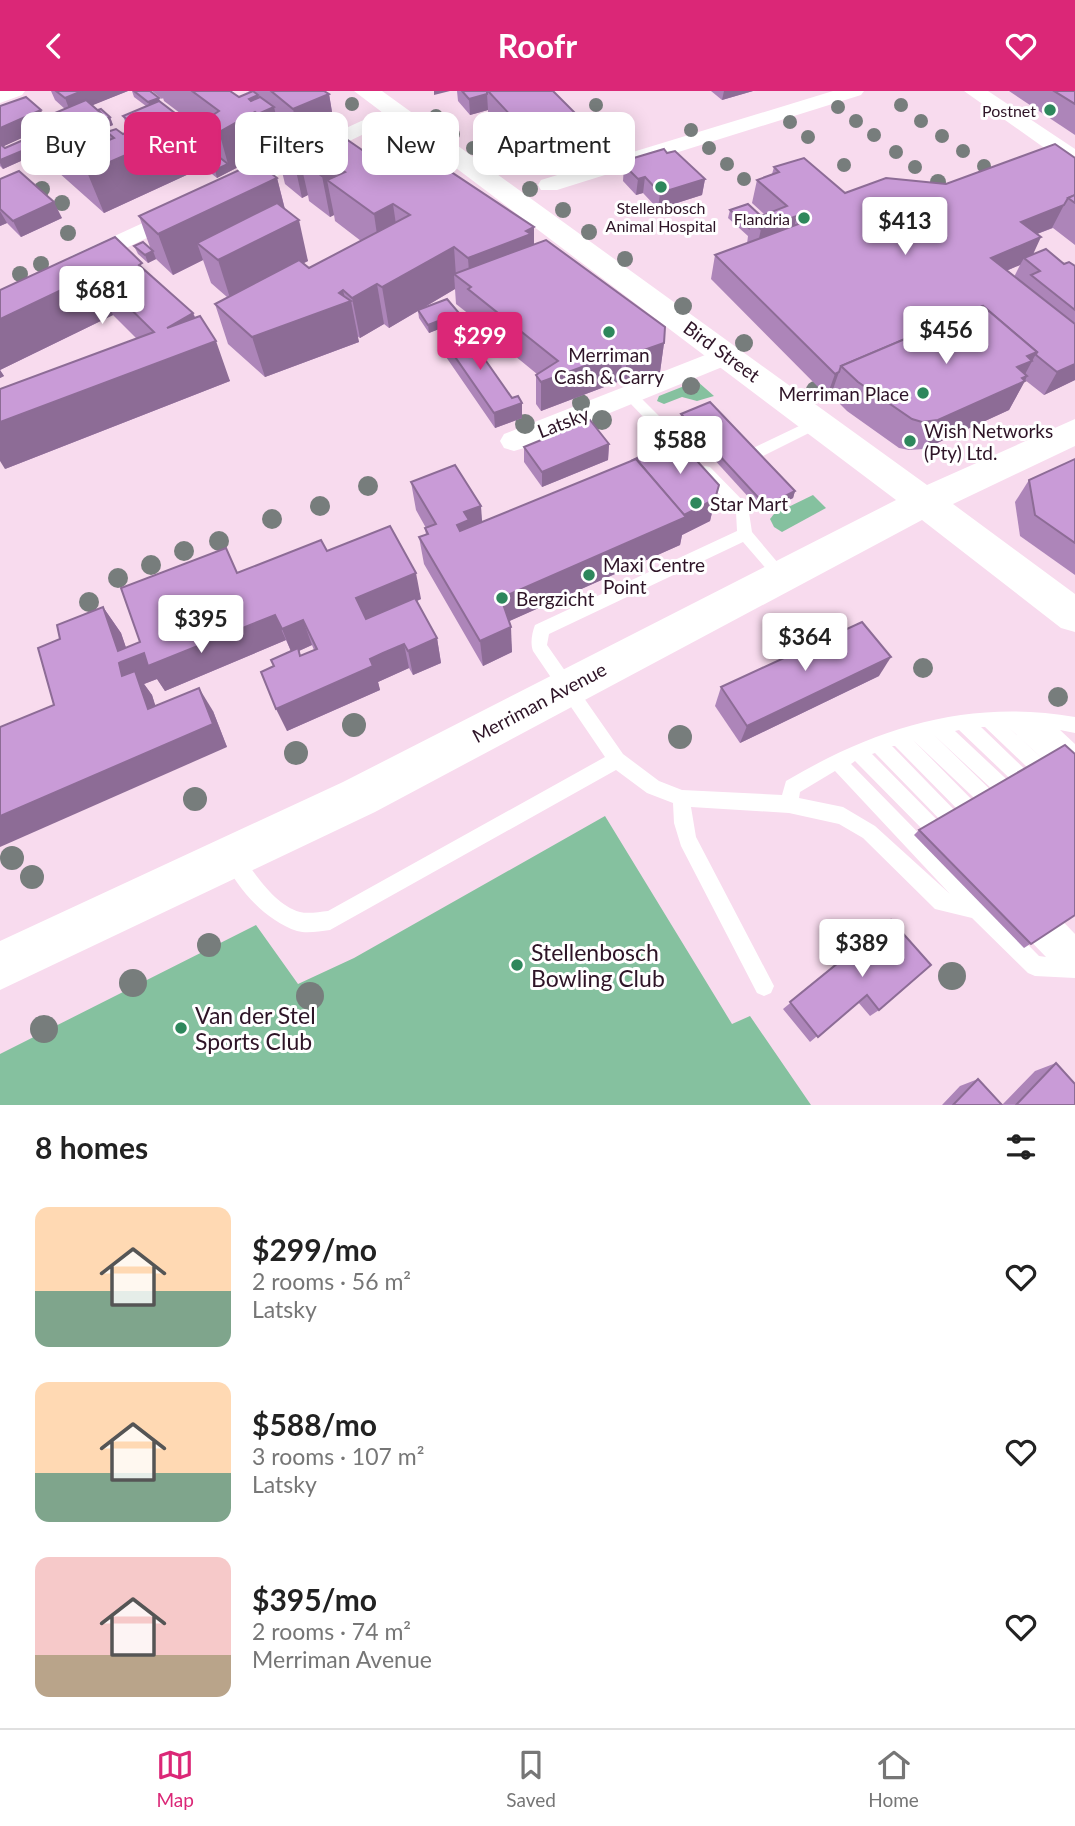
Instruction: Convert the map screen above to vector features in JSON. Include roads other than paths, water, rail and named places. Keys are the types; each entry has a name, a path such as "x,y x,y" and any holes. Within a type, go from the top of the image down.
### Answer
{"street":[{"path":"0,97 15,91"},
{"name":"Bird Street","path":"366,91 394,112"},
{"path":"549,185 855,91"},
{"path":"974,91 1075,159"},
{"path":"55,273 362,127"},
{"name":"Bird Street","path":"459,159 728,355 1075,616"},
{"name":"Latsky","path":"514,441 728,355"},
{"name":"Merriman Avenue","path":"0,966 359,797 923,503 1075,431"}],"lane":[{"path":"631,396 715,472 743,510 744,534 781,576"},
{"path":"752,455 818,422"},
{"path":"744,534 541,630 539,646 617,760 653,787 682,798 789,804 843,816 869,832 942,902 976,909"},
{"path":"988,719 1075,801"},
{"path":"789,804 792,787 858,752 918,731 988,719 1035,719 1071,727"},
{"path":"1035,719 1075,755"},
{"path":"1013,720 1075,777"},
{"path":"964,723 1045,800"},
{"path":"939,727 1027,810"},
{"path":"918,731 1006,817"},
{"path":"898,737 991,831"},
{"path":"858,752 963,846 878,744"},
{"path":"231,857 260,895 275,908 299,922 330,920 617,760"},
{"path":"838,762 976,909 1035,966 1073,969"},
{"path":"682,798 683,823 688,841 764,986"},
{"path":"1073,969 1021,905 1075,948"}],"place":[{"name":"Postnet","path":"1050,110"},
{"name":"Stellenbosch Animal Hospital","path":"661,187"},
{"name":"Flandria","path":"804,218"},
{"name":"Merriman Cash & Carry","path":"609,332"},
{"name":"Merriman Place","path":"923,393"},
{"name":"Wish Networks (Pty) Ltd.","path":"910,441"},
{"name":"Star Mart","path":"696,503"},
{"name":"Maxi Centre Point","path":"589,575"},
{"name":"Bergzicht","path":"502,598"},
{"name":"Stellenbosch Bowling Club","path":"517,965"},
{"name":"Van der Stel Sports Club","path":"181,1028"}]}
